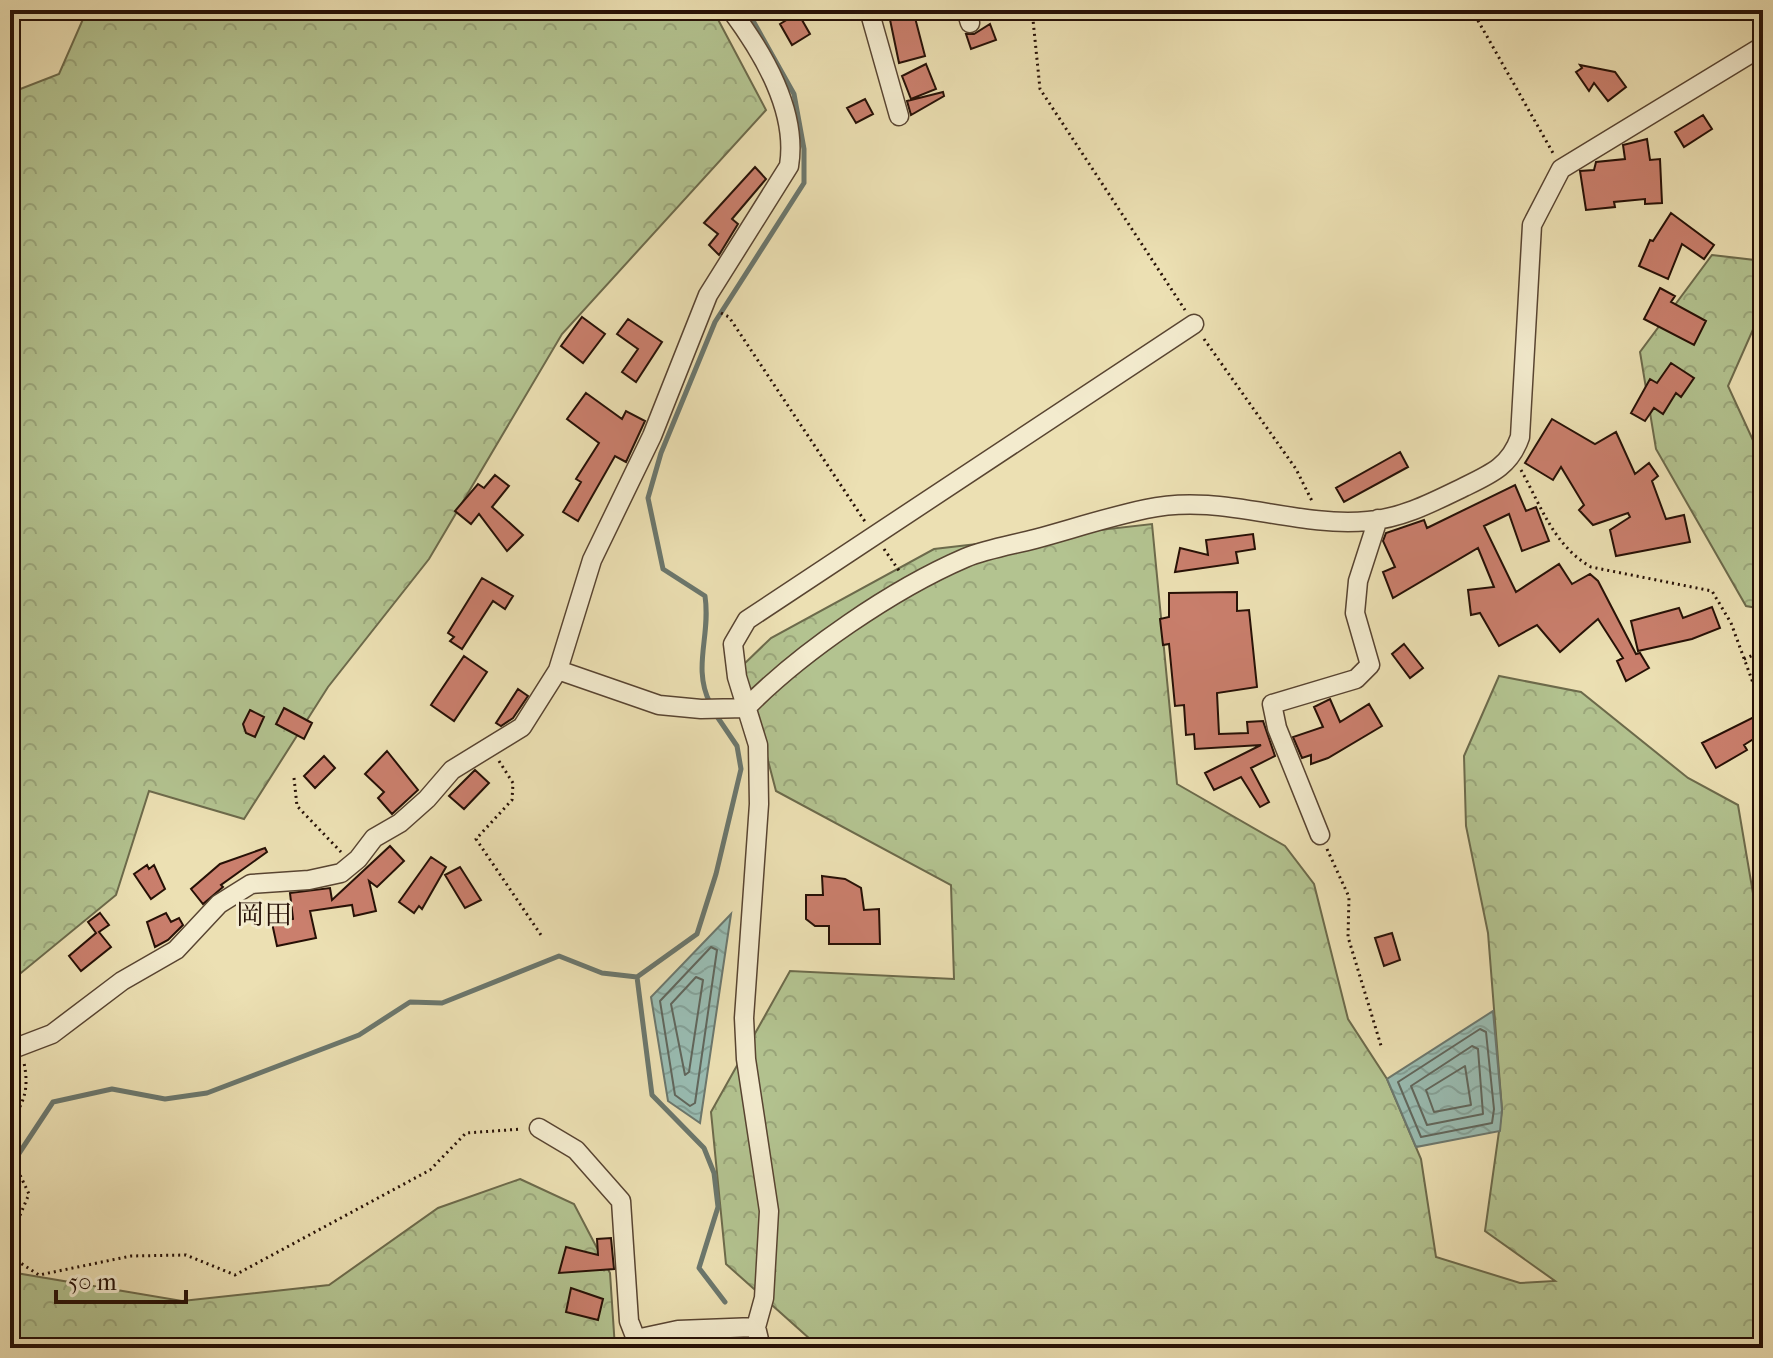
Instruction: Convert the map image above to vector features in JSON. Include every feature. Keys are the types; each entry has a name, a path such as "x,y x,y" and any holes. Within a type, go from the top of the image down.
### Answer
{"street":[{"path":"869,10 899,116"},
{"path":"15,1048 52,1034 122,981 176,950 219,904 251,884 309,880 341,873 374,838 400,823 427,799 452,770 522,727 558,670 592,560 652,436 708,295 789,166 792,150 779,91 738,12"},
{"path":"558,670 659,705 701,709 746,708 767,686 910,585 968,557 1146,509 1184,502 1314,518 1378,519 1417,509 1498,470 1513,454 1520,437 1532,225 1561,169 1763,46"},
{"path":"761,1348 756,1327 764,1298 769,1211 746,1059 744,1018 759,804 758,745 737,677 733,644 747,620 1194,324"},
{"path":"1320,835 1277,728 1272,704 1356,679 1370,665 1355,613 1358,581 1378,519"},
{"path":"539,1128 576,1150 621,1201 629,1321 636,1339 678,1330 756,1327"}],"path":[{"path":"1032,10 1040,89 1194,324 1296,469 1312,500 1314,518"},
{"path":"1472,10 1561,169"},
{"path":"726,315 910,585"},
{"path":"1513,454 1563,548 1591,567 1712,591 1722,603 1763,710"},
{"path":"1744,659 1763,651"},
{"path":"491,747 513,783 512,800 476,839 543,938"},
{"path":"294,778 297,806 352,864"},
{"path":"1763,787 1757,865 1763,914"},
{"path":"1320,835 1349,897 1348,937 1382,1049"},
{"path":"10,1122 24,1103 27,1081 15,1048"},
{"path":"10,1169 20,1175 29,1194 10,1241 19,1262 39,1275 131,1256 186,1255 235,1275 430,1170 466,1133 539,1128"}],"green space":[{"path":"87,10 713,10 766,110 562,334 429,559 328,687 244,819 149,791 116,895 10,982 10,93 59,74"},
{"path":"1712,255 1763,261 1763,307 1728,386 1763,462 1763,609 1746,606 1656,449 1640,352"},
{"path":"1152,524 1177,784 1285,846 1314,884 1348,1019 1387,1079 1421,1159 1436,1257 1520,1283 1555,1281 1485,1231 1502,1110 1488,933 1466,826 1464,756 1499,676 1581,692 1688,778 1738,805 1763,952 1763,1348 820,1348 726,1264 711,1112 790,971 954,979 951,885 776,791 743,665 771,638 934,549"},
{"path":"520,1179 574,1204 610,1273 615,1348 10,1348 10,1272 182,1301 329,1285 438,1208"}],"water":[{"path":"731,914 700,1123 668,1101 651,997"},
{"path":"1493,1011 1502,1110 1500,1131 1416,1147 1387,1079"}],"building":[{"path":"888,10 913,10 925,56 899,63"},
{"path":"798,13 810,34 792,45 780,24"},
{"path":"990,24 996,40 971,49 966,34 974,34"},
{"path":"926,64 936,89 911,99 902,76"},
{"path":"1580,65 1615,72 1626,87 1608,101 1594,83 1589,91 1576,72 1582,68"},
{"path":"943,92 944,96 911,115 907,101"},
{"path":"865,99 873,114 856,123 847,108"},
{"path":"1703,115 1712,129 1684,147 1675,132"},
{"path":"1647,139 1650,160 1660,159 1662,203 1645,204 1645,199 1614,202 1615,207 1586,210 1580,171 1594,170 1596,162 1625,159 1623,145"},
{"path":"755,167 766,179 732,219 738,224 719,255 709,245 718,234 704,223"},
{"path":"1671,213 1714,245 1704,259 1682,244 1668,279 1639,266 1650,240 1653,241"},
{"path":"1660,288 1675,296 1671,302 1706,321 1694,345 1644,319"},
{"path":"582,317 605,334 583,363 561,346"},
{"path":"628,319 662,342 636,382 622,372 638,349 617,334"},
{"path":"1671,363 1694,378 1681,397 1676,393 1663,414 1654,408 1645,421 1631,413 1650,379 1657,383"},
{"path":"586,393 622,419 626,411 645,421 626,462 615,456 578,521 563,512 581,482 576,479 599,443 567,419"},
{"path":"1552,419 1595,444 1616,432 1635,474 1649,463 1658,476 1652,481 1666,519 1684,515 1690,542 1616,556 1610,530 1630,517 1628,513 1593,525 1579,510 1584,505 1561,467 1553,480 1525,463"},
{"path":"1400,452 1408,467 1344,502 1336,488"},
{"path":"495,475 509,486 492,507 523,535 507,551 479,514 471,524 455,511 478,484 484,488"},
{"path":"1515,485 1526,511 1536,507 1549,541 1522,551 1509,514 1484,526 1516,592 1559,564 1572,584 1590,574 1598,581 1636,654 1640,653 1649,668 1626,681 1617,661 1623,658 1598,619 1560,652 1537,625 1499,646 1480,613 1471,615 1468,590 1494,587 1478,548 1393,598 1383,572 1395,567 1383,541 1386,533 1424,520 1427,528"},
{"path":"1253,534 1255,549 1236,552 1238,563 1175,572 1180,548 1208,555 1206,540"},
{"path":"482,578 513,596 505,609 493,601 462,649 450,641 454,637 448,633"},
{"path":"1237,592 1237,611 1249,610 1257,687 1217,693 1219,734 1248,733 1247,722 1263,721 1275,756 1251,768 1269,802 1260,807 1241,777 1214,790 1205,773 1261,745 1195,749 1194,734 1186,735 1184,705 1175,706 1169,644 1163,645 1160,619 1169,617 1169,593"},
{"path":"1712,607 1720,628 1692,639 1638,651 1631,621 1679,608 1683,618"},
{"path":"1404,644 1423,668 1410,678 1392,654"},
{"path":"464,656 487,672 454,721 431,705"},
{"path":"518,689 528,696 513,718 501,726 496,723"},
{"path":"1330,699 1340,722 1369,704 1382,726 1328,758 1311,764 1311,755 1302,758 1293,737 1323,727 1314,707"},
{"path":"284,708 312,723 304,739 276,724"},
{"path":"250,710 264,717 255,737 246,733 243,724"},
{"path":"1754,717 1763,733 1744,745 1747,750 1716,768 1702,743"},
{"path":"387,751 418,790 392,814 378,798 384,792 365,774"},
{"path":"324,756 335,768 315,788 304,776"},
{"path":"475,770 489,783 464,809 449,796"},
{"path":"390,846 404,861 377,887 369,881 376,911 354,916 352,905 310,911 316,938 277,946 272,923 293,919 290,893 330,888 332,900"},
{"path":"265,848 267,852 221,885 223,887 203,904 191,889 220,864"},
{"path":"431,857 446,867 422,909 419,906 414,913 399,902"},
{"path":"147,865 149,869 154,865 165,889 151,899 134,874"},
{"path":"460,867 481,900 465,908 445,875"},
{"path":"822,876 845,879 861,888 864,910 879,909 880,944 829,944 829,926 815,926 806,919 806,895 823,895"},
{"path":"100,913 109,925 99,932 111,947 81,971 69,956 96,933 88,922"},
{"path":"166,913 171,922 179,918 183,925 168,940 155,947 147,922"},
{"path":"1392,933 1400,960 1384,966 1375,938"},
{"path":"611,1238 614,1269 559,1273 566,1247 598,1255 597,1239"},
{"path":"571,1288 603,1299 598,1320 566,1312"}],"waterway":[{"path":"710,703 702,677 705,596 663,569 648,498 661,453 715,322 804,183 804,149 794,94 747,10"},
{"path":"10,1167 53,1102 112,1089 165,1099 207,1093 359,1035 410,1002 442,1003 559,956 602,973 637,977 697,934 716,874 741,769 737,746 714,712"},
{"path":"637,977 652,1095 704,1148 714,1173 718,1207 699,1268 725,1302"}],"district":[{"name":"岡田","path":"264,914"}]}
